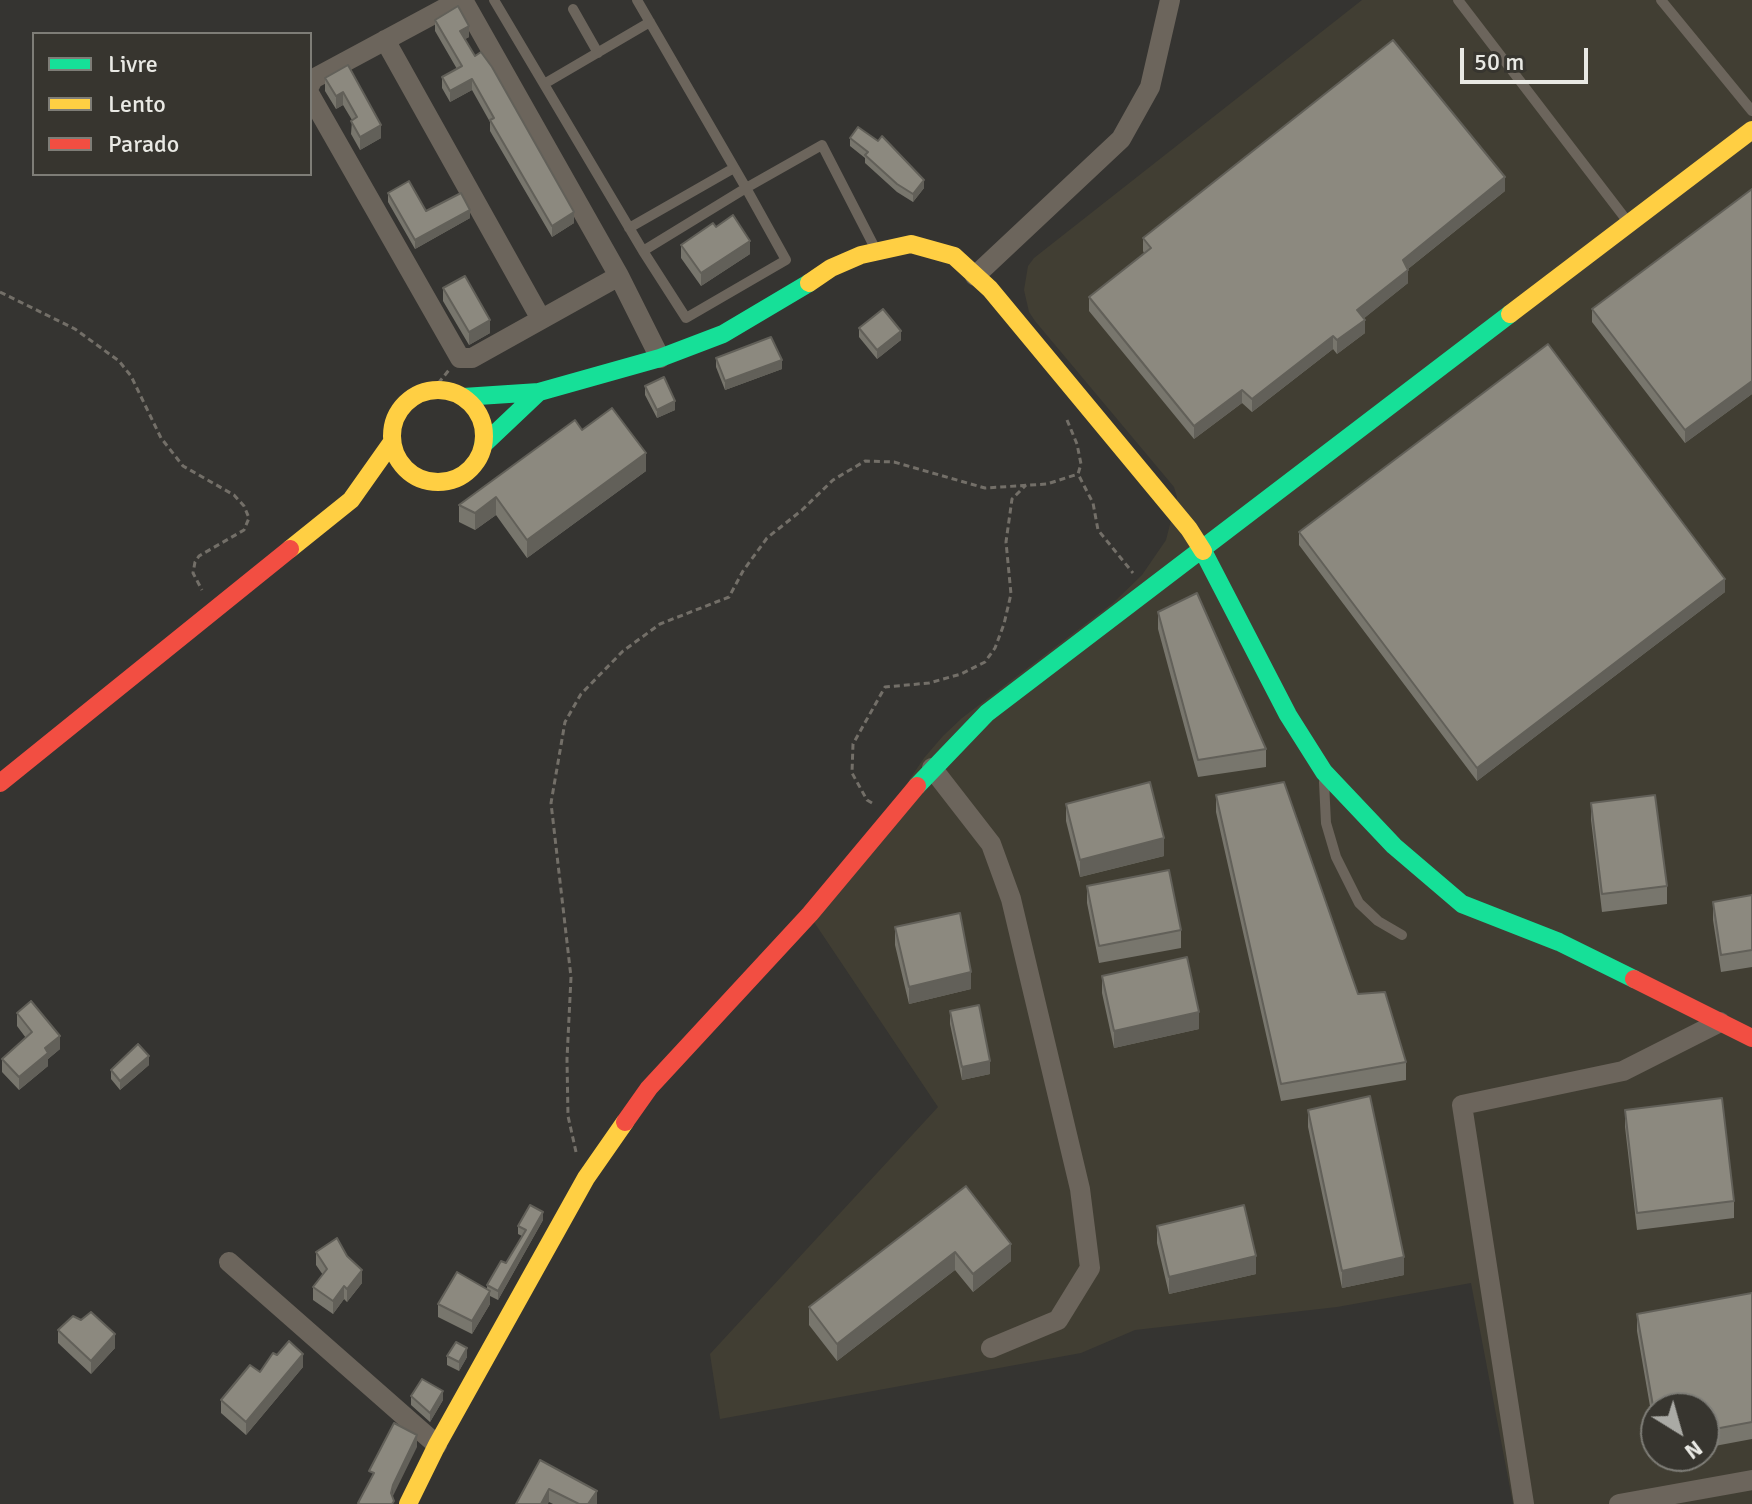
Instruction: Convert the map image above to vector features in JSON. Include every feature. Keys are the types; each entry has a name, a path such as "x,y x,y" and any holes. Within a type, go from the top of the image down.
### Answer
{"street":[{"path":"312,81 461,0 619,276 660,358"},
{"path":"975,276 1121,139 1150,87 1170,0"},
{"path":"385,40 541,319"},
{"path":"312,99 460,358 472,358 619,276"},
{"path":"408,1504 437,1445 583,1183 649,1088 810,914 932,768 987,713 1752,130"},
{"path":"463,397 539,392 660,358 723,334 789,297 831,268 877,251 911,244 954,256 990,289 1118,441 1202,549 1288,715 1324,772 1394,846 1462,904 1559,942 1752,1038"},
{"path":"351,500 419,478 443,481 466,473 477,460 484,434 478,413 463,397 448,391 432,391 415,396 401,408 393,424 392,442 406,470 419,478"},
{"path":"483,445 539,392"},
{"path":"0,783 351,500 392,442"},
{"path":"932,768 991,844 1011,899 1080,1189 1090,1268 1058,1320 991,1348"},
{"path":"1524,1504 1462,1105 1623,1071 1720,1022"},
{"path":"229,1262 437,1445"},
{"path":"1619,1504 1752,1480"}],"lane":[{"path":"494,0 686,318 786,260 637,0"},
{"path":"1458,0 1629,223"},
{"path":"1661,0 1752,111"},
{"path":"573,9 598,53"},
{"path":"544,84 650,22"},
{"path":"643,251 822,145 877,251"},
{"path":"629,228 734,168"},
{"path":"1324,772 1326,823 1347,880 1359,903 1378,921 1402,935"}],"path":[{"path":"0,292 75,329 119,361 131,376 161,438 183,466 234,495 244,506 249,518 244,530 199,556 195,562 193,573 199,587 217,608"},
{"path":"432,391 460,358"},
{"path":"1065,381 1068,422 1081,464 1078,474 1093,503 1098,530 1135,575"},
{"path":"583,1183 568,1116 571,977 551,803 565,722 581,694 623,651 660,624 729,597 767,538 833,480 865,461 894,462 985,488 1047,484 1078,474"},
{"path":"891,816 867,800 852,773 853,744 885,687 929,683 951,677 985,662 995,648 1011,594 1006,542 1012,499 1027,485"}],"shaded area":[{"path":"1362,0 1752,0 1752,1504 1513,1504 1471,1283 1337,1307 1135,1330 1081,1353 720,1419 710,1354 938,1107 814,922 924,758 943,736 962,718 1113,603 1142,575 1166,540 1177,497 1174,487 1029,312 1024,290 1028,266 1034,258"}],"building":[{"path":"458,6 469,26 460,31 475,56 481,52 492,67 574,212 552,226 490,120 494,118 472,79 450,91 442,77 462,66 435,20"},
{"path":"1393,40 1505,177 1403,260 1408,270 1357,310 1365,320 1337,340 1333,336 1252,399 1242,390 1194,426 1089,297 1151,248 1143,238"},
{"path":"348,65 381,125 360,137 351,121 357,117 343,92 336,96 325,78"},
{"path":"858,127 878,141 882,136 924,180 913,194 897,184 865,155 868,152 850,138"},
{"path":"409,181 426,211 461,193 470,210 415,240 388,193"},
{"path":"1752,189 1752,381 1685,430 1592,309"},
{"path":"733,215 750,241 701,273 681,245 713,223 716,227"},
{"path":"465,276 490,320 469,332 443,288"},
{"path":"883,309 901,331 877,350 859,328"},
{"path":"771,337 782,360 725,381 716,358"},
{"path":"1548,344 1725,579 1477,768 1299,532"},
{"path":"664,377 675,401 657,410 645,386"},
{"path":"612,408 646,453 527,540 496,497 475,513 459,505 575,420 582,430"},
{"path":"1197,593 1266,749 1198,760 1158,612"},
{"path":"1150,782 1164,838 1080,860 1066,804"},
{"path":"1284,782 1358,994 1385,992 1406,1062 1281,1084 1216,795"},
{"path":"1655,795 1667,886 1602,894 1591,803"},
{"path":"1169,870 1181,930 1099,946 1087,886"},
{"path":"1752,895 1752,950 1721,955 1713,902"},
{"path":"960,913 971,972 909,987 895,927"},
{"path":"1187,957 1199,1012 1114,1031 1102,976"},
{"path":"31,1001 60,1036 45,1048 48,1053 19,1077 2,1059 32,1032 17,1013"},
{"path":"979,1005 990,1061 962,1067 950,1011"},
{"path":"138,1044 149,1056 120,1081 111,1070"},
{"path":"1370,1096 1404,1257 1342,1271 1308,1110"},
{"path":"1722,1098 1734,1201 1637,1213 1625,1110"},
{"path":"966,1186 1011,1244 973,1274 955,1252 837,1344 809,1307"},
{"path":"530,1205 543,1212 498,1291 487,1285 501,1261 506,1263 526,1230 518,1226"},
{"path":"1244,1205 1256,1256 1169,1277 1157,1226"},
{"path":"337,1238 347,1256 362,1270 333,1301 313,1287 327,1269 316,1252"},
{"path":"457,1272 490,1291 472,1321 438,1304"},
{"path":"1752,1293 1752,1422 1720,1428 1720,1392 1651,1392 1637,1314"},
{"path":"91,1312 115,1334 91,1361 58,1330 73,1316 81,1320"},
{"path":"289,1341 303,1354 246,1422 221,1400 250,1365 260,1372 273,1353 277,1355"},
{"path":"456,1342 467,1348 459,1362 447,1356"},
{"path":"422,1379 443,1391 430,1413 411,1396"},
{"path":"394,1423 417,1435 393,1485 391,1493 394,1501 392,1504 360,1504 374,1473 369,1471"},
{"path":"540,1460 597,1491 588,1504 579,1504 549,1489 541,1504 516,1504"}],"traffic: fast":[{"path":"463,397 539,392 660,358 723,334 809,283"},
{"path":"917,786 987,713 1510,314"},
{"path":"483,445 539,392"},
{"path":"1203,551 1288,715 1324,772 1394,846 1462,904 1559,942 1634,979"}],"traffic: slow":[{"path":"1510,314 1752,130"},
{"path":"809,283 831,268 861,255 911,244 954,256 990,289 1189,529 1203,551"},
{"path":"438,390 455,394 470,404 480,419 484,436 480,453 470,468 455,478 438,482 421,478 406,468 396,453 392,436 396,419 406,404 421,394 438,390"},
{"path":"290,549 351,500 392,442"},
{"path":"408,1504 437,1445 586,1178 625,1122"}],"traffic: jam":[{"path":"0,783 290,549"},
{"path":"625,1122 649,1088 810,914 917,786"},
{"path":"1634,979 1752,1038"}]}
